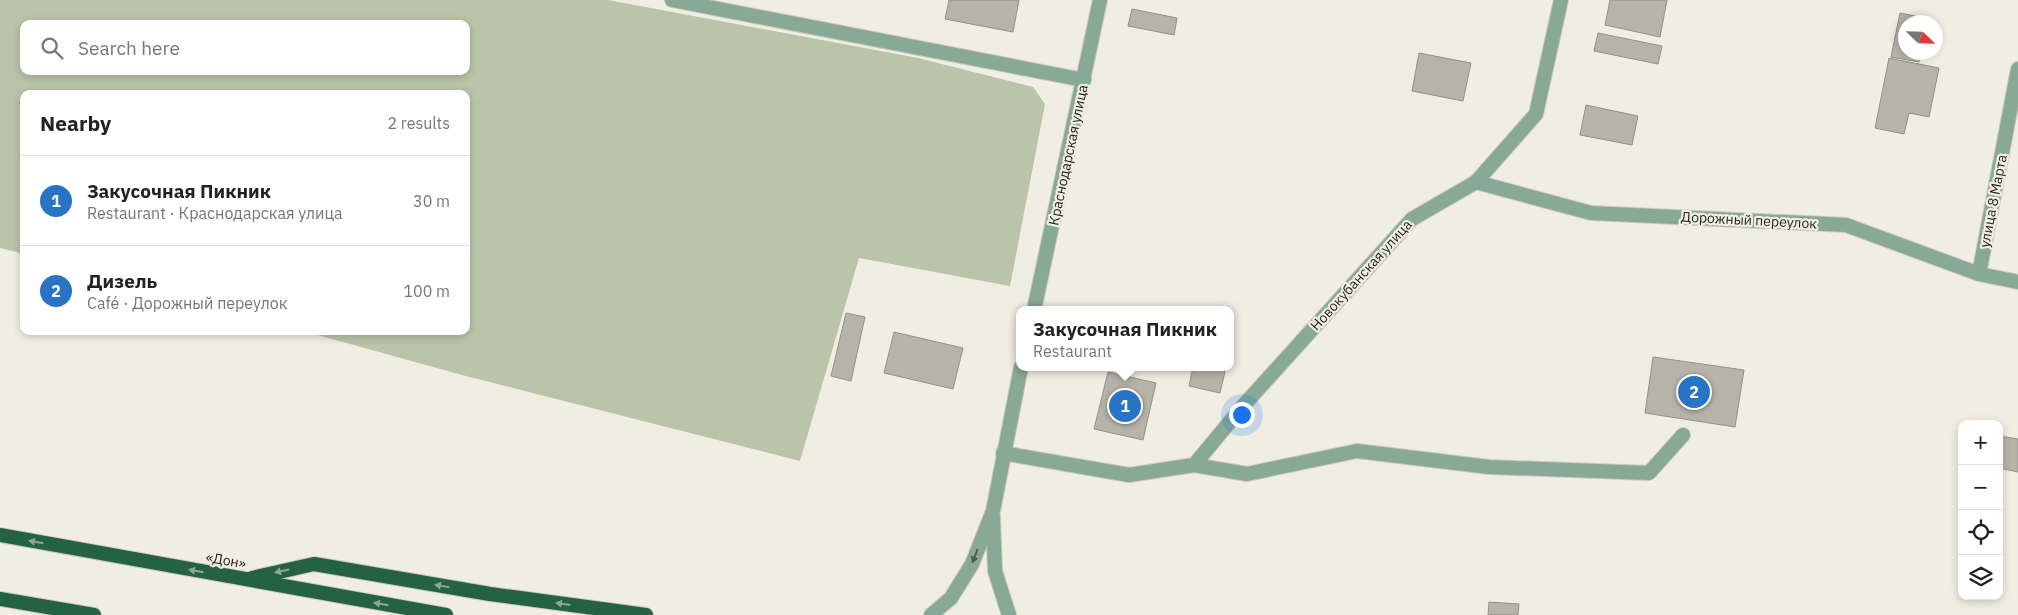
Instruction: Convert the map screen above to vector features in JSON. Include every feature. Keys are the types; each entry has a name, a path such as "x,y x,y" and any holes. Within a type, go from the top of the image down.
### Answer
{"highway":[{"name":"«Дон»","path":"0,535 446,615"},
{"path":"244,580 314,564 490,594 646,615"},
{"path":"0,599 94,615"},
{"path":"0,604 34,615"}],"street":[{"path":"672,0 1084,80"},
{"name":"Краснодарская улица","path":"1035,306 1100,0"},
{"name":"Новокубанская улица","path":"1194,465 1243,406 1412,218 1476,182 1536,114 1560,0"},
{"name":"улица 8 Марта","path":"1979,274 2018,69"},
{"name":"Дорожный переулок","path":"1476,182 1591,213 1846,225 1979,274 2018,282"},
{"path":"931,615 952,598 972,564 993,511 1003,453 1021,371"},
{"path":"1003,453 1129,474 1194,465 1248,474 1357,451 1489,467 1649,473 1683,435"},
{"path":"993,511 996,571 1009,615"}],"green space":[{"path":"0,0 608,0 918,58 1033,87 1045,104 1010,286 859,258 800,461 462,375 317,335 470,335 470,90 20,90 20,253 0,248"}],"building":[{"path":"949,0 1019,0 1013,32 945,19"},
{"path":"1610,0 1667,0 1660,37 1605,25"},
{"path":"1132,9 1177,18 1174,35 1128,26"},
{"path":"1898,23 1898,58 1891,57"},
{"path":"1598,33 1662,46 1658,64 1594,51"},
{"path":"1419,53 1471,63 1463,101 1412,91"},
{"path":"1889,58 1939,68 1929,117 1909,113 1904,134 1875,128"},
{"path":"1586,105 1638,116 1632,145 1580,135"},
{"path":"846,313 865,317 851,381 831,376"},
{"path":"894,332 963,348 953,389 884,373"},
{"path":"1653,357 1744,370 1735,427 1645,413"},
{"path":"1192,371 1225,371 1220,393 1189,386"},
{"path":"1108,372 1156,383 1143,440 1094,429"},
{"path":"2003,437 2018,439 2018,472 2003,469"},
{"path":"1489,602 1519,604 1518,615 1488,615"}],"place":[{"name":"Дизель","path":"1694,392"},
{"name":"Закусочная Пикник","path":"1125,406"}]}
